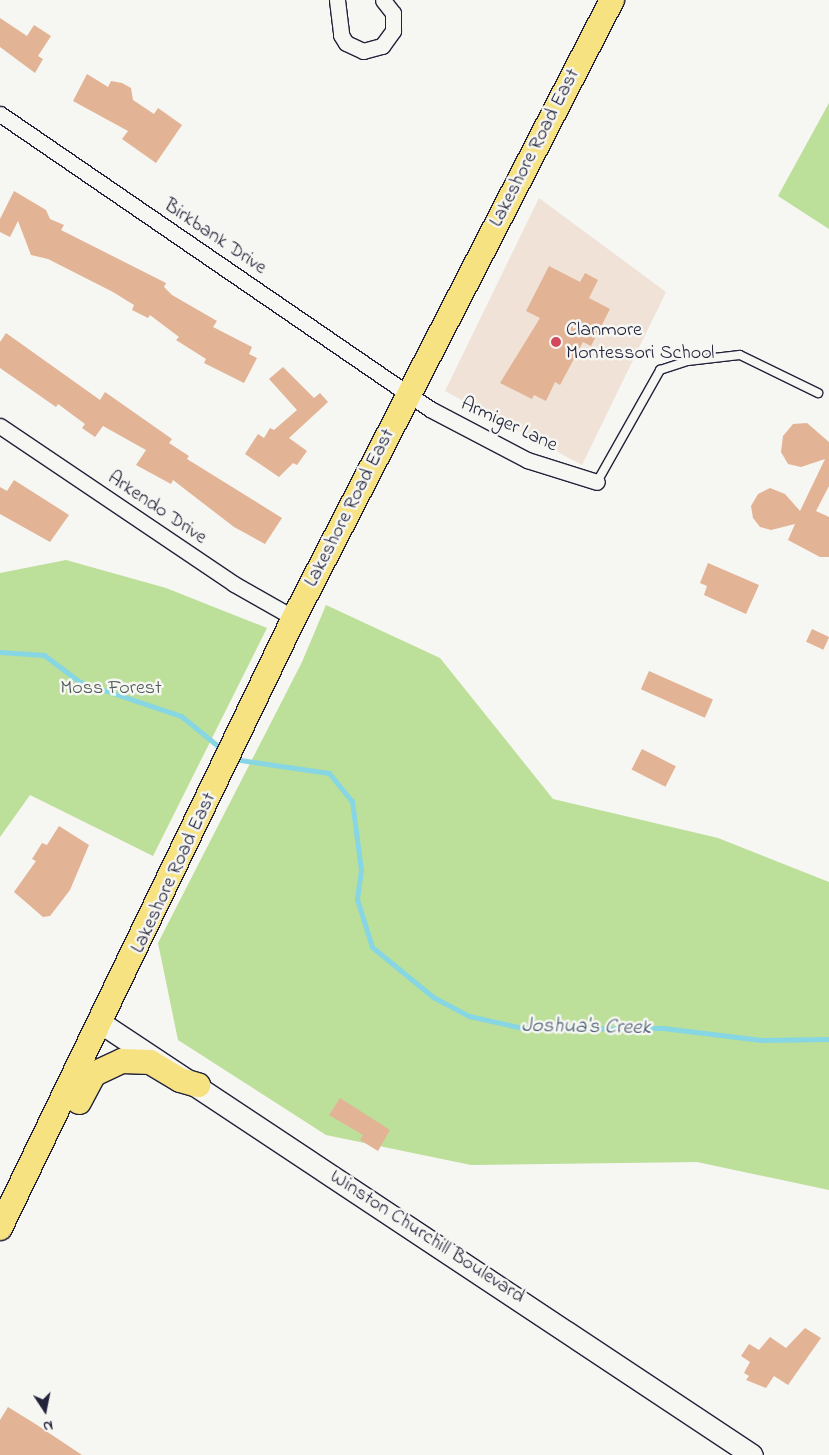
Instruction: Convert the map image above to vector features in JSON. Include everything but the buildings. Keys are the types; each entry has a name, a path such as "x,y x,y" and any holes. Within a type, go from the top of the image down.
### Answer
{"main road":[{"name":"Lakeshore Road East","path":"2,1220 42,1146 251,712 294,618 407,395 612,0"},
{"name":"Winston Churchill Boulevard","path":"101,1023 752,1455"},
{"path":"42,1146 59,1144 94,1074 108,1065 122,1061 150,1062 180,1080 198,1086"}],"street":[{"path":"336,0 341,35 346,43 363,50 382,46 393,31 393,13 383,0"},
{"name":"Birkbank Drive","path":"0,114 407,395"},
{"name":"Armiger Lane","path":"407,395 527,460 597,482"},
{"name":"Arkendo Drive","path":"0,426 234,584 294,618"}],"lane":[{"path":"597,482 660,370 688,361 740,355 818,394"}],"shaded area":[{"name":"Clanmore Montessori School","path":"539,198 666,292 582,465 445,391"}],"green space":[{"path":"829,103 829,229 778,196"},
{"name":"Moss Forest","path":"66,560 166,588 267,628 153,856 30,795 0,837 0,573"},
{"path":"326,605 440,658 553,799 718,838 829,882 829,1190 697,1162 471,1165 326,1135 178,1040 158,943 302,662"}],"waterway":[{"name":"Joshua's Creek","path":"0,652 44,655 80,682 181,716 223,750"},
{"name":"Joshua's Creek","path":"233,759 329,773 352,801 361,870 357,899 372,947 433,997 469,1016 527,1029 663,1028 761,1040 829,1039"}],"place":[{"name":"Clanmore Montessori School","path":"556,342"}]}
